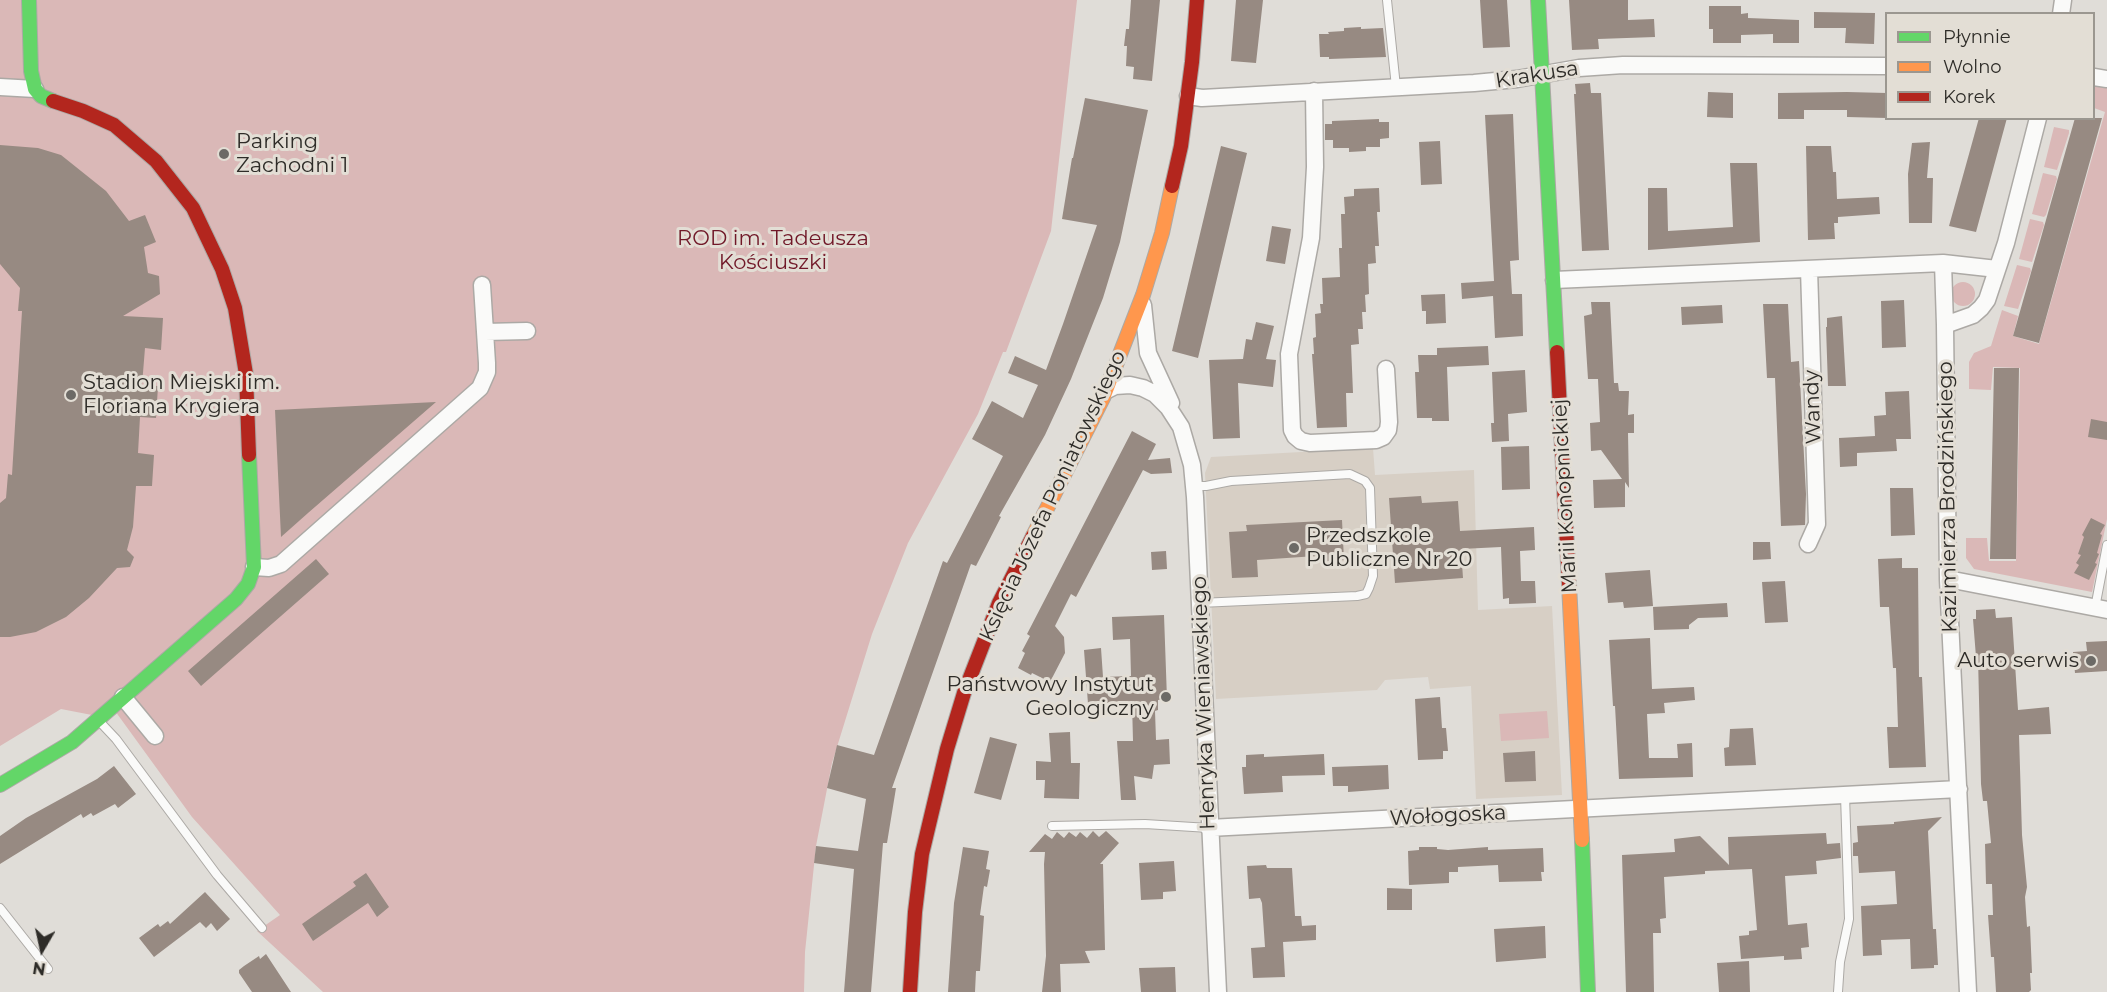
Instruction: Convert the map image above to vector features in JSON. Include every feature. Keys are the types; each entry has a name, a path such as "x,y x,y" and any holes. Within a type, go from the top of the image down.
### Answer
{"street":[{"path":"0,785 72,742 98,720 236,599 248,584 254,567 247,386 243,348 235,308 222,269 193,208 156,161 114,125 83,111 49,100 35,89 31,71 29,0"},
{"name":"Księcia Józefa Poniatowskiego","path":"910,992 915,912 924,845 939,777 964,693 1004,594 1082,441 1105,391 1143,295 1169,202 1181,146 1197,0"},
{"name":"Marii Konopnickiej","path":"1538,0 1581,808 1588,992"},
{"name":"Krakusa","path":"1188,96 1202,98 1485,82 1579,68 1623,65 1885,66"},
{"path":"0,87 35,89"},
{"path":"1314,91 1315,167 1311,238 1289,354 1292,430 1295,436 1301,441 1310,443 1376,440 1383,437 1388,430 1389,422 1386,369"},
{"path":"1945,325 1973,315 1987,300 2006,243 2037,120"},
{"path":"1554,280 1943,263 1997,269"},
{"name":"Kazimierza Brodzińskiego","path":"1943,263 1948,579 1968,992"},
{"name":"Wandy","path":"1808,544 1817,524 1809,268"},
{"path":"254,567 269,568 281,564 475,395 486,372 482,285"},
{"name":"Henryka Wieniawskiego","path":"1143,295 1144,328 1148,353 1186,442 1194,486 1218,992"},
{"path":"485,332 527,331"},
{"name":"Henryka Wieniawskiego","path":"1105,391 1122,385 1143,388 1155,394 1176,418"},
{"path":"1948,579 2101,609"},
{"path":"116,703 155,735"},
{"name":"Wołogoska","path":"1209,828 1959,789"}],"lane":[{"path":"1388,0 1396,87"},
{"path":"1194,486 1231,481 1350,474 1365,481 1370,488 1373,576 1366,594 1199,603"},
{"path":"2101,609 2107,545"},
{"path":"98,720 116,739 217,875 262,928"},
{"path":"1838,992 1840,962 1849,919 1845,795"},
{"name":"Wołogoska","path":"1052,826 1145,825 1209,828"},
{"path":"0,908 48,969"}],"shaded area":[{"path":"1373,448 1375,475 1474,470 1478,610 1552,606 1562,795 1476,799 1471,686 1430,689 1428,677 1385,680 1377,690 1216,699 1205,473 1211,457"}],"green space":[{"name":"ROD im. Tadeusza Kościuszki","path":"0,0 1077,0 1051,231 1006,352 1003,352 978,414 908,543 872,634 832,763 816,846 805,952 804,992 323,992 257,931 280,915 192,817 110,704 92,715 61,709 0,746"},
{"path":"2095,85 2107,87 2107,519 2092,592 1974,569 1966,558 1966,538 1987,538 1989,561 2016,561 2020,368 1993,367 1991,390 1969,389 1969,362 1974,353 1991,346 2002,310 2018,316 2013,336 2039,344 2105,112 2095,108"},
{"path":"2054,127 2069,130 2057,170 2044,167"},
{"path":"2043,173 2056,176 2057,179 2044,217 2032,214"},
{"path":"2030,219 2043,222 2044,225 2032,262 2019,259"},
{"path":"2017,265 2030,268 2031,271 2018,309 2004,306"},
{"path":"1963,282 1971,286 1975,294 1971,302 1963,306 1955,302 1951,294 1955,286"},
{"path":"1547,711 1549,738 1501,741 1499,714"}],"building":[{"path":"1131,0 1160,0 1152,81 1133,79 1134,67 1126,66 1127,46 1124,46 1126,29 1129,29"},
{"path":"1236,0 1263,0 1256,63 1231,61"},
{"path":"1480,0 1507,0 1510,47 1483,48"},
{"path":"1569,0 1628,0 1628,20 1654,19 1655,37 1598,39 1599,49 1572,50"},
{"path":"1709,6 1741,6 1741,14 1748,13 1748,18 1799,20 1799,43 1773,43 1773,34 1741,35 1741,43 1713,43 1713,29 1709,29"},
{"path":"1814,12 1875,13 1874,44 1845,43 1846,28 1814,28"},
{"path":"1361,27 1361,29 1383,28 1386,57 1329,59 1329,57 1320,57 1319,34 1344,31 1344,28"},
{"path":"1590,83 1591,93 1601,93 1609,250 1582,251 1574,94 1576,94 1575,84"},
{"path":"1708,92 1733,93 1733,118 1707,117"},
{"path":"1778,93 1885,93 1885,118 1847,117 1847,110 1804,110 1804,119 1778,119"},
{"path":"1085,98 1148,110 1120,242 1103,298 1071,379 1045,435 999,516 1001,517 976,566 971,564 892,788 896,788 887,843 883,843 871,992 844,992 854,869 814,863 816,846 858,851 866,799 827,788 837,745 874,755 943,561 947,563 1003,456 972,439 992,401 1023,418 1038,385 1008,373 1015,356 1046,370 1097,225 1062,219"},
{"path":"1513,114 1519,260 1510,261 1512,294 1522,294 1523,336 1495,338 1493,296 1462,299 1461,283 1494,281 1485,115"},
{"path":"2102,118 2039,343 2013,336 2074,120"},
{"path":"1379,119 1379,122 1389,122 1389,138 1380,139 1380,147 1366,147 1366,151 1349,152 1349,148 1333,148 1333,140 1325,140 1325,124 1332,124 1332,121"},
{"path":"1978,120 2006,120 1976,232 1949,226"},
{"path":"1440,141 1442,184 1421,185 1419,142"},
{"path":"1930,142 1927,178 1933,178 1932,223 1909,223 1908,174 1912,143"},
{"name":"Stadion Miejski im. Floriana Krygiera","path":"0,145 38,148 61,155 106,191 129,221 145,215 156,242 144,247 148,273 159,276 160,294 123,316 163,318 161,350 145,348 142,385 158,386 156,418 140,417 138,453 154,455 152,486 136,486 133,527 127,550 134,557 130,567 117,568 89,598 66,617 36,632 10,637 0,637 0,503 6,498 8,474 12,475 22,311 18,311 20,288 0,264"},
{"path":"1221,146 1247,153 1198,358 1172,351"},
{"path":"1806,146 1831,146 1833,172 1836,172 1837,199 1879,197 1880,214 1838,217 1838,223 1834,223 1835,239 1808,240"},
{"path":"1730,163 1757,163 1760,242 1648,250 1648,188 1667,188 1668,231 1733,227"},
{"path":"1379,188 1380,212 1377,212 1379,246 1375,246 1376,263 1368,264 1369,294 1365,295 1366,312 1362,312 1363,329 1358,329 1359,344 1351,345 1353,393 1346,393 1347,427 1317,428 1312,354 1314,354 1313,338 1316,337 1315,314 1321,313 1320,304 1323,304 1322,278 1340,277 1339,248 1342,248 1341,214 1345,214 1344,197 1354,196 1354,189"},
{"path":"1272,226 1291,229 1285,264 1266,261"},
{"path":"1445,294 1446,323 1426,324 1426,311 1422,311 1421,295"},
{"path":"1904,300 1906,347 1882,348 1881,301"},
{"path":"1591,302 1610,302 1614,383 1618,383 1619,391 1629,391 1628,415 1634,414 1634,433 1628,433 1629,488 1625,482 1625,507 1594,508 1593,480 1622,479 1601,450 1591,451 1590,423 1600,422 1598,379 1588,379 1584,316 1592,314"},
{"path":"1763,304 1788,304 1791,362 1799,361 1806,494 1805,525 1781,526 1775,378 1767,378"},
{"path":"1722,305 1723,323 1682,325 1681,307"},
{"path":"1842,316 1846,386 1828,386 1827,318"},
{"path":"1256,322 1274,326 1266,359 1276,360 1273,387 1238,383 1240,438 1213,439 1209,360 1243,359 1246,339 1252,340"},
{"path":"1488,346 1489,365 1447,367 1449,421 1417,418 1415,372 1419,372 1418,355 1437,355 1437,348"},
{"path":"1994,368 2019,368 2016,559 1990,559"},
{"path":"1525,370 1527,412 1508,414 1509,441 1492,442 1491,423 1494,423 1492,372"},
{"path":"1909,391 1911,439 1896,439 1897,451 1857,453 1857,466 1840,467 1839,438 1875,436 1874,416 1886,415 1885,392"},
{"path":"436,402 308,513 281,537 275,410"},
{"path":"2091,419 2107,422 2107,440 2088,437"},
{"path":"1132,431 1156,444 1148,460 1170,458 1172,473 1151,474 1143,470 1076,597 1071,594 1055,626 1064,637 1065,653 1050,682 1032,673 1031,675 1018,668 1025,653 1022,651 1030,636 1027,634"},
{"path":"1529,446 1530,489 1502,490 1501,447"},
{"path":"1890,488 1913,488 1915,535 1891,536"},
{"path":"1421,496 1422,503 1458,501 1460,531 1534,527 1535,550 1520,551 1521,581 1535,581 1536,603 1509,604 1509,598 1503,599 1501,547 1461,549 1463,578 1395,583 1389,498"},
{"path":"2091,518 2105,525 2100,534 2102,535 2097,553 2099,554 2095,563 2097,564 2089,580 2074,573 2079,565 2076,563 2081,555 2078,554 2084,537 2082,535"},
{"path":"1342,520 1344,560 1316,562 1316,556 1257,560 1258,577 1232,578 1229,532 1247,531 1246,525"},
{"path":"1753,542 1770,542 1771,559 1753,560"},
{"path":"1166,551 1167,569 1152,570 1151,552"},
{"path":"1902,558 1902,568 1918,568 1919,677 1922,677 1926,767 1889,768 1887,727 1898,727 1896,668 1893,668 1889,607 1880,607 1878,559"},
{"path":"316,559 329,574 201,686 188,671"},
{"path":"1650,570 1653,606 1624,608 1623,602 1608,603 1605,573"},
{"path":"1785,581 1788,622 1765,623 1762,582"},
{"path":"1727,603 1728,617 1698,618 1689,625 1689,629 1654,630 1653,607"},
{"path":"1995,609 1996,618 2012,617 2018,710 2049,707 2051,734 2019,735 2022,835 2027,887 2025,897 2027,927 2030,926 2032,973 2030,973 2031,990 2029,992 1996,992 1994,957 1991,957 1988,915 1993,915 1992,884 1986,884 1985,844 1991,843 1987,801 1983,801 1981,784 1978,657 1976,657 1973,619 1976,619 1976,610"},
{"path":"1164,615 1167,699 1158,700 1158,710 1155,711 1156,740 1169,739 1170,764 1154,765 1152,779 1134,776 1136,800 1121,800 1117,741 1133,741 1132,702 1088,704 1084,650 1101,648 1103,677 1131,676 1130,639 1113,640 1112,617"},
{"path":"1650,638 1652,689 1694,687 1695,700 1664,703 1665,713 1647,714 1649,758 1678,758 1677,744 1692,743 1693,777 1619,779 1609,640"},
{"name":"Auto serwis","path":"2107,641 2107,671 2075,673 2073,652 2087,651 2086,642"},
{"path":"1440,697 1442,728 1446,728 1448,751 1443,751 1443,759 1418,760 1415,699"},
{"path":"1753,728 1756,765 1725,766 1724,748 1729,747 1730,729"},
{"path":"1070,732 1071,763 1080,763 1079,799 1044,798 1045,780 1036,780 1036,761 1051,762 1049,733"},
{"path":"990,737 1017,744 1001,800 974,793"},
{"path":"1535,751 1536,781 1505,782 1503,753"},
{"path":"1264,754 1264,757 1324,754 1325,775 1282,776 1283,792 1244,794 1242,767 1246,767 1246,755"},
{"path":"1388,765 1389,789 1348,792 1348,786 1333,786 1332,767"},
{"path":"114,766 136,794 118,808 115,804 93,816 91,813 83,818 81,814 0,864 0,836 26,818 97,779"},
{"path":"1942,817 1928,831 1933,929 1936,929 1938,965 1934,965 1934,968 1911,969 1910,939 1881,940 1882,955 1863,956 1861,906 1897,904 1895,871 1859,873 1858,856 1853,856 1853,843 1858,842 1857,826 1894,824 1894,822"},
{"path":"1093,831 1099,837 1106,831 1119,843 1100,864 1103,864 1105,950 1085,951 1090,963 1060,964 1061,992 1042,992 1046,956 1045,852 1029,852 1045,834 1052,839 1057,832 1064,838 1069,832 1076,837 1080,832 1087,838"},
{"path":"1826,833 1827,844 1840,843 1841,858 1816,861 1817,874 1785,876 1788,925 1807,923 1809,947 1801,948 1802,959 1784,960 1784,956 1741,959 1739,936 1749,935 1749,931 1757,930 1752,869 1705,871 1705,874 1664,877 1666,918 1660,919 1661,933 1653,933 1654,992 1626,992 1622,855 1675,852 1674,839 1700,836 1729,865 1728,837"},
{"path":"963,847 989,851 986,869 990,870 987,887 984,886 980,915 984,916 980,971 976,971 975,992 948,992 954,903"},
{"path":"1419,847 1437,847 1437,849 1448,850 1488,847 1488,850 1543,848 1542,881 1499,882 1498,865 1458,867 1458,872 1449,872 1449,883 1409,885 1408,851 1419,850"},
{"path":"1174,861 1176,891 1163,892 1163,899 1141,900 1139,863"},
{"path":"1266,865 1267,868 1292,868 1295,916 1301,916 1302,926 1316,925 1316,940 1283,942 1285,977 1253,978 1251,948 1265,947 1262,903 1260,898 1249,899 1247,866"},
{"path":"366,873 389,907 377,917 368,903 313,941 302,924 356,886 353,882"},
{"path":"1387,888 1412,889 1412,910 1387,910"},
{"path":"205,892 230,919 217,931 211,923 206,928 200,922 154,957 139,938 158,924 160,927 168,921 170,924"},
{"path":"1545,926 1546,958 1496,962 1494,929"},
{"path":"266,954 291,992 252,992 239,973 244,966"},
{"path":"1749,961 1750,992 1719,992 1717,963"},
{"path":"1175,967 1176,992 1141,992 1139,968"}],"traffic: fast":[{"path":"29,0 31,71 35,89 41,96 53,101"},
{"path":"1538,0 1557,352"},
{"path":"0,785 72,742 236,599 248,584 254,567 249,455"},
{"path":"1582,840 1588,992"}],"traffic: slow":[{"path":"1033,536 1103,398 1143,295 1162,233 1172,186"},
{"path":"1569,584 1582,840"}],"traffic: jam":[{"path":"1172,186 1181,146 1197,0"},
{"path":"53,101 114,125 156,161 193,208 222,269 235,308 246,374 249,455"},
{"path":"1557,352 1569,584"},
{"path":"910,992 915,912 922,854 947,749 964,693 999,603 1033,536"}],"place":[{"name":"Parking Zachodni 1","path":"224,154"},
{"name":"Stadion Miejski im. Floriana Krygiera","path":"71,395"},
{"name":"Przedszkole Publiczne Nr 20","path":"1294,548"},
{"name":"Auto serwis","path":"2091,661"},
{"name":"Państwowy Instytut Geologiczny","path":"1166,697"}]}
